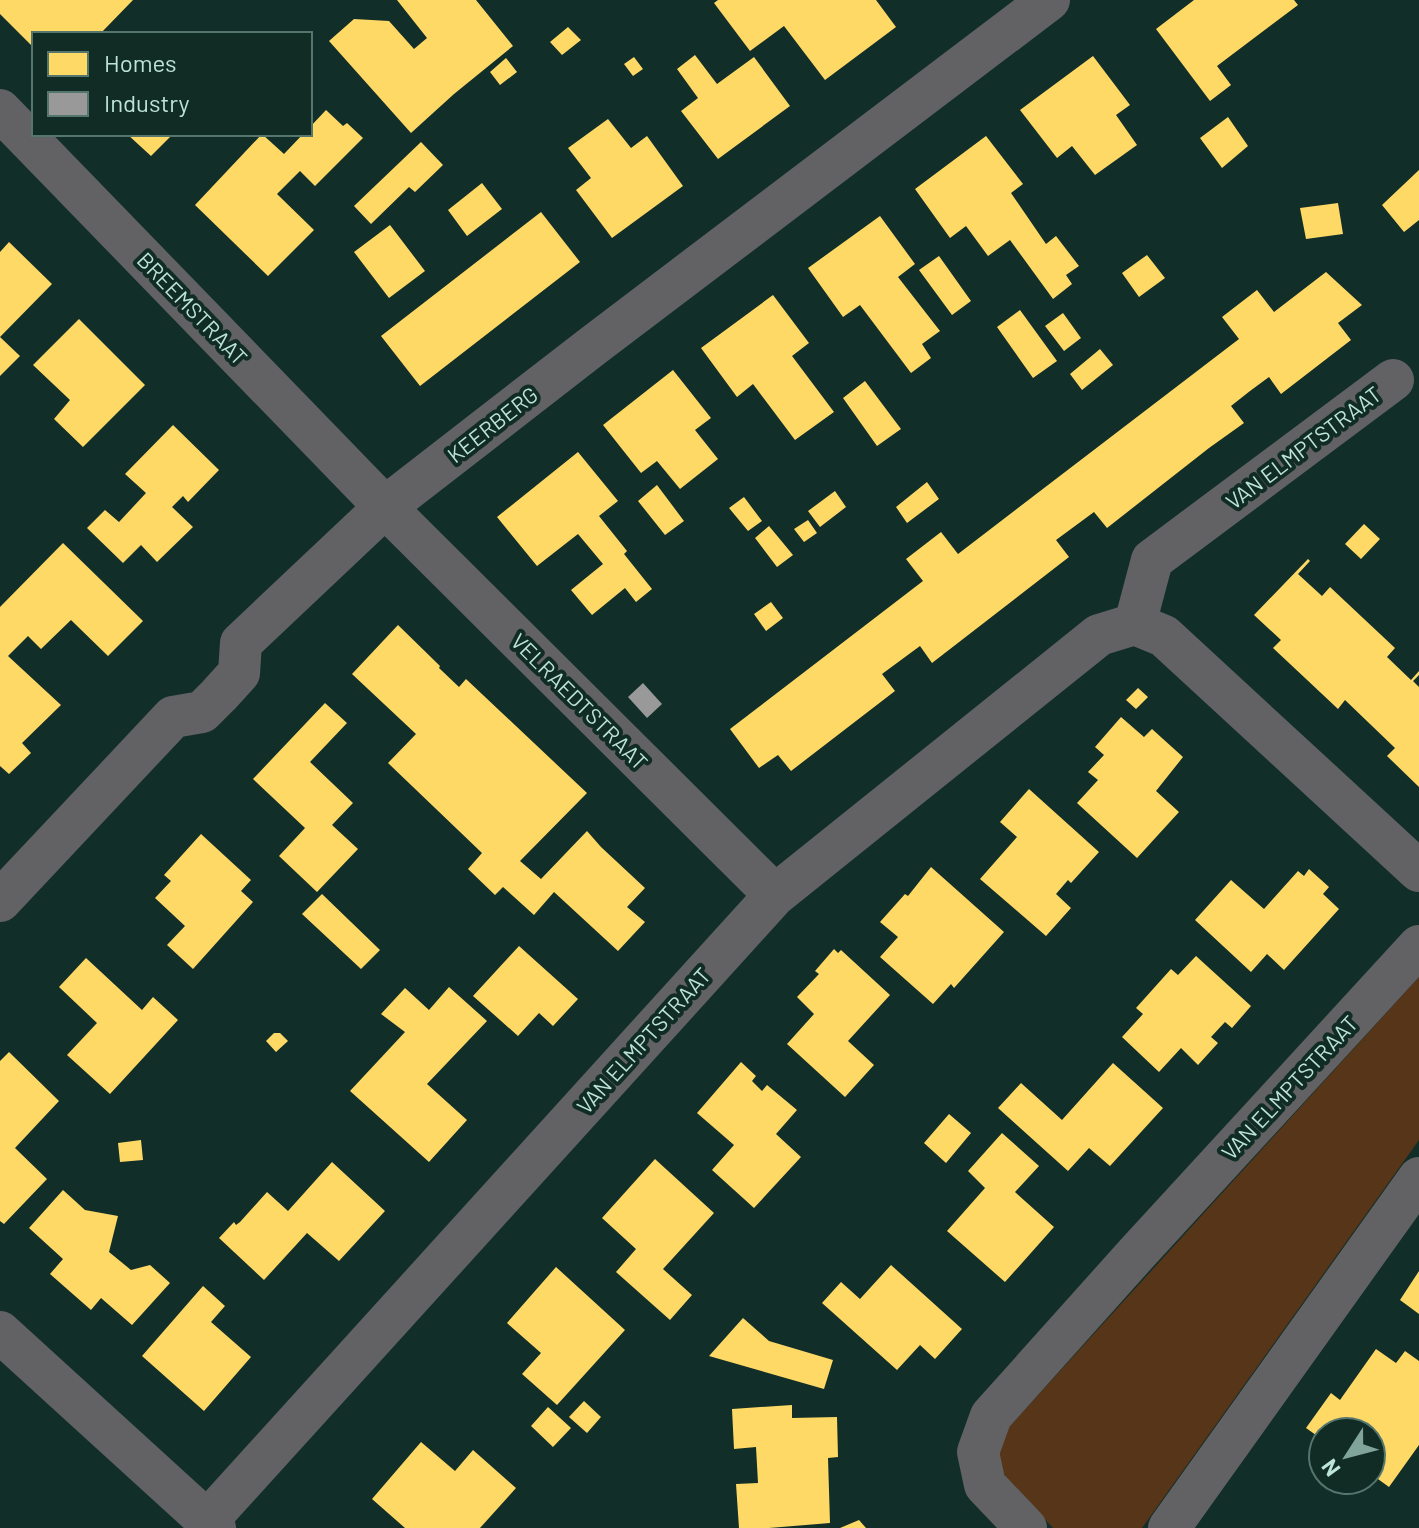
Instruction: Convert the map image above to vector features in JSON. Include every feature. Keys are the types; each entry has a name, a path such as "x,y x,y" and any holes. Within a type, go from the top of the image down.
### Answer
{"street":[{"name":"KEERBERG","path":"0,901 173,717 202,712 219,695 239,673 241,643 385,507 1049,0"},
{"name":"BREEMSTRAAT","path":"0,110 385,507"},
{"name":"VAN ELMPTSTRAAT","path":"211,1524 775,895 1099,635 1135,624 1152,560 1393,380"},
{"name":"VELRAEDTSTRAAT","path":"385,507 775,895"},
{"path":"1135,624 1164,636 1419,871"},
{"name":"VAN ELMPTSTRAAT","path":"1026,1528 985,1485 978,1452 991,1416 1419,946"},
{"path":"1169,1528 1419,1178"},
{"path":"0,1332 211,1524"}],"shaded area":[{"path":"1419,977 1419,1140 1142,1528 1053,1528 1007,1479 997,1461 999,1438"}],"building: Homes":[{"path":"0,0 133,0 102,32 32,32 32,46 0,14"},
{"path":"397,0 476,0 513,46 411,133 329,41 354,19 389,21 414,49 427,38"},
{"path":"718,0 876,0 896,27 825,80 784,26 750,51 714,3"},
{"path":"1194,0 1294,0 1298,5 1217,66 1231,85 1210,101 1156,29"},
{"path":"568,27 581,40 562,55 550,42"},
{"path":"695,55 717,84 754,57 790,106 718,159 681,111 698,98 677,69"},
{"path":"1093,56 1130,105 1116,115 1137,145 1095,175 1072,146 1057,158 1020,110"},
{"path":"634,57 643,69 633,76 624,64"},
{"path":"506,58 517,72 500,85 490,72"},
{"path":"326,110 343,126 347,123 363,138 315,186 300,171 277,194 314,230 268,276 195,205 260,136 264,136 284,154 301,136 312,136 312,125"},
{"path":"1228,117 1248,146 1222,168 1200,138"},
{"path":"608,119 631,148 647,136 683,186 612,238 576,190 591,178 568,148"},
{"path":"129,136 171,136 151,156"},
{"path":"986,136 1023,184 1011,193 1046,244 1056,236 1079,266 1066,275 1072,284 1053,299 1010,240 988,256 966,226 950,238 915,189"},
{"path":"421,142 443,165 415,192 409,187 371,224 354,206"},
{"path":"1419,170 1419,220 1404,232 1382,205"},
{"path":"482,183 502,209 467,236 448,210"},
{"path":"1338,203 1343,234 1306,239 1300,208"},
{"path":"541,212 580,262 420,386 381,336"},
{"path":"880,216 915,264 898,277 940,331 922,344 931,358 911,373 860,305 843,317 808,268"},
{"path":"390,225 425,271 389,298 354,252"},
{"path":"9,242 52,284 0,337 0,252"},
{"path":"1147,255 1165,278 1139,297 1122,273"},
{"path":"939,256 971,301 952,315 919,270"},
{"path":"1326,272 1362,305 1338,323 1351,340 1281,394 1269,377 1250,391 1231,406 1244,423 1107,528 1094,512 1056,540 1069,557 932,663 920,646 882,674 895,691 791,771 778,755 759,768 730,729 923,581 906,559 941,532 958,554 1239,339 1222,317 1257,290 1274,312"},
{"path":"773,295 809,343 792,356 834,412 795,440 753,384 737,397 701,348"},
{"path":"1020,310 1057,361 1033,378 997,327"},
{"path":"1063,313 1081,338 1064,351 1045,326"},
{"path":"79,319 145,385 83,447 54,419 70,400 33,365"},
{"path":"0,337 20,356 0,376"},
{"path":"1100,349 1113,365 1082,390 1070,374"},
{"path":"673,370 711,418 695,430 718,459 680,489 657,461 641,473 603,425"},
{"path":"865,381 901,429 877,446 843,398"},
{"path":"173,425 219,470 188,502 183,496 172,507 193,527 157,562 141,545 123,563 87,528 105,510 119,522 146,493 125,474"},
{"path":"578,452 618,501 599,516 652,589 636,602 625,588 592,615 571,590 603,564 578,534 537,566 497,517"},
{"path":"927,482 939,499 907,523 896,507"},
{"path":"657,485 684,521 665,535 638,501"},
{"path":"835,491 846,507 820,527 808,511"},
{"path":"744,497 762,521 748,531 729,508"},
{"path":"808,520 817,533 804,542 794,529"},
{"path":"1364,524 1380,539 1361,559 1345,544"},
{"path":"769,526 793,555 777,567 755,538"},
{"path":"63,543 143,621 108,656 71,620 41,649 28,636 8,656 61,705 22,743 31,753 9,774 0,766 0,607"},
{"path":"1308,559 1310,561 1298,574 1322,596 1330,587 1395,648 1387,657 1411,680 1419,671 1413,681 1419,687 1419,787 1387,756 1395,748 1345,700 1338,709 1273,648 1281,640 1254,615"},
{"path":"771,602 783,618 766,631 754,614"},
{"path":"398,625 459,687 466,679 587,793 520,861 541,879 587,831 645,888 627,907 645,922 618,951 554,892 534,915 503,887 495,895 468,869 482,853 388,763 416,734 352,674"},
{"path":"1138,688 1148,697 1136,709 1126,700"},
{"path":"325,703 347,723 310,762 353,803 332,825 358,849 317,892 279,856 305,828 253,779"},
{"path":"1121,717 1144,737 1152,729 1183,757 1156,791 1179,812 1137,858 1077,803 1098,780 1088,772 1104,755 1095,747"},
{"path":"1029,789 1099,852 1071,883 1068,880 1056,894 1071,908 1046,936 980,879 1017,837 1000,822"},
{"path":"201,834 251,880 241,891 253,902 193,969 167,945 185,926 155,898 171,881 164,875"},
{"path":"931,867 1004,932 954,988 951,984 933,1004 880,957 898,937 880,922 905,894 908,896"},
{"path":"1309,869 1329,887 1323,894 1339,909 1284,970 1267,954 1251,972 1195,920 1231,880 1264,909 1298,871 1304,876"},
{"path":"322,894 380,950 361,969 302,914"},
{"path":"519,946 578,999 553,1026 539,1013 518,1036 473,996"},
{"path":"834,949 838,953 841,950 890,995 848,1041 874,1065 845,1097 787,1044 814,1014 797,997 819,974 815,971"},
{"path":"1196,956 1251,1006 1232,1028 1225,1022 1211,1037 1218,1043 1198,1065 1181,1048 1159,1072 1122,1037 1143,1014 1136,1008 1171,969 1178,975"},
{"path":"86,958 142,1010 153,997 178,1020 110,1094 67,1055 97,1023 59,987"},
{"path":"449,987 487,1021 427,1084 467,1120 429,1162 350,1091 405,1032 381,1014 405,988 429,1010"},
{"path":"274,1033 280,1033 288,1041 276,1052 266,1041"},
{"path":"9,1052 59,1101 15,1148 47,1179 4,1224 0,1221 0,1061"},
{"path":"741,1062 756,1076 752,1081 762,1091 767,1085 797,1110 776,1134 801,1157 754,1208 712,1170 734,1145 697,1113"},
{"path":"1113,1063 1163,1108 1110,1166 1089,1148 1068,1171 998,1108 1021,1083 1062,1120"},
{"path":"949,1114 971,1133 946,1163 924,1143"},
{"path":"1002,1133 1039,1166 1015,1192 1054,1227 1005,1282 947,1231 985,1188 968,1171"},
{"path":"141,1140 143,1160 120,1162 118,1143"},
{"path":"655,1159 714,1213 663,1269 692,1295 670,1320 616,1272 636,1249 602,1218"},
{"path":"332,1162 385,1211 339,1261 307,1233 264,1280 219,1238 234,1222 236,1225 240,1222 267,1192 288,1211"},
{"path":"63,1190 85,1210 118,1216 109,1252 131,1270 150,1265 170,1283 132,1325 101,1298 91,1310 50,1274 63,1259 29,1228"},
{"path":"891,1265 962,1329 935,1359 920,1345 897,1370 822,1303 841,1282 860,1299"},
{"path":"556,1267 625,1330 557,1405 522,1374 541,1353 507,1323"},
{"path":"1419,1271 1419,1314 1400,1300"},
{"path":"203,1286 225,1306 211,1322 251,1357 204,1411 142,1356"},
{"path":"743,1318 769,1341 833,1360 824,1389 709,1356"},
{"path":"1376,1349 1396,1363 1405,1351 1419,1361 1419,1445 1389,1487 1387,1416 1315,1416 1331,1393 1340,1400"},
{"path":"584,1401 601,1417 587,1433 569,1417"},
{"path":"792,1405 792,1418 837,1417 838,1457 828,1458 830,1523 739,1528 736,1484 758,1483 756,1447 734,1449 732,1409"},
{"path":"548,1407 571,1428 553,1447 531,1426"},
{"path":"421,1442 455,1471 473,1450 516,1488 480,1528 405,1528 372,1499"},
{"path":"859,1520 866,1528 840,1528"}],"building: Industry":[{"path":"643,683 662,704 647,718 628,697"}]}
